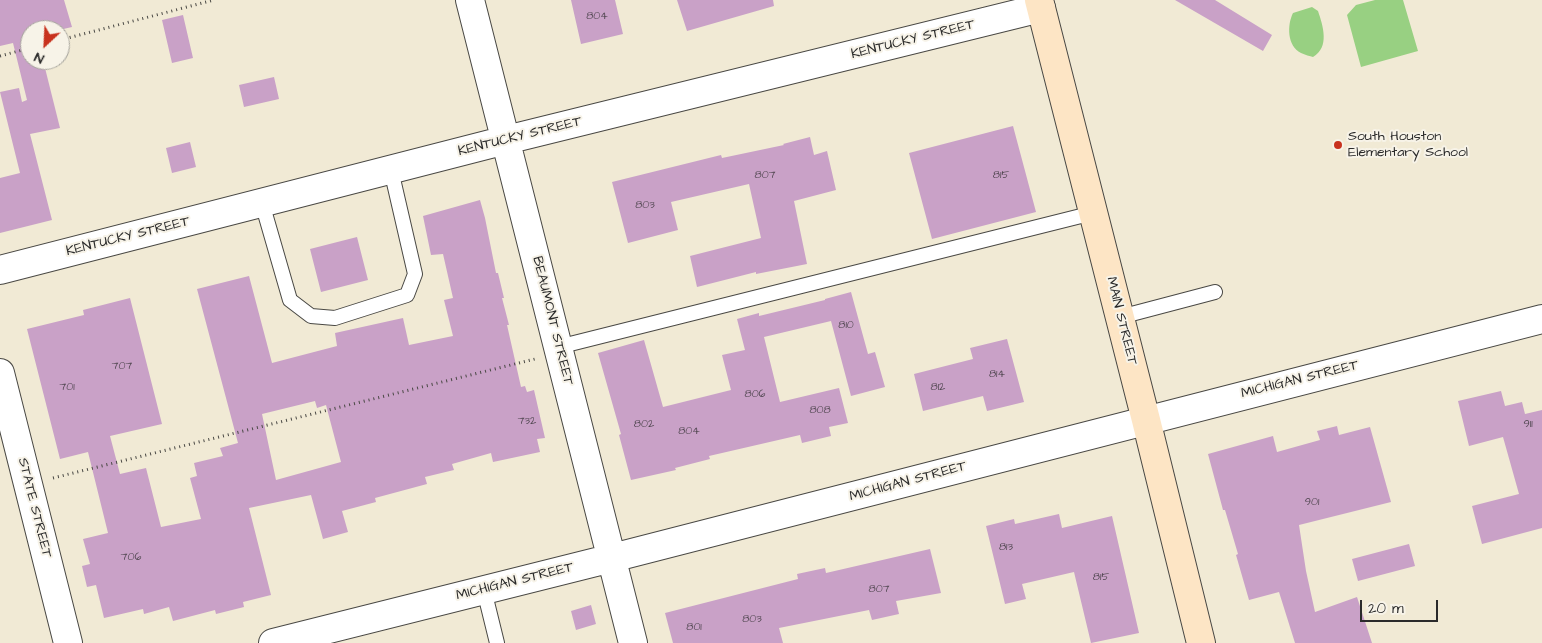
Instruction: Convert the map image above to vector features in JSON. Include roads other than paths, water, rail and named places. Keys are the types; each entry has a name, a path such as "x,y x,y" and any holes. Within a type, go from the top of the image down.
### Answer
{"street":[{"name":"BEAUMONT STREET","path":"470,0 633,643"},
{"name":"KENTUCKY STREET","path":"0,270 1040,4"},
{"name":"MAIN STREET","path":"1040,4 1201,643"},
{"name":"MICHIGAN STREET","path":"273,643 612,558 1542,318"},
{"name":"STATE STREET","path":"0,373 68,643"}],"lane":[{"path":"262,203 290,300 311,316 335,318 407,295 410,288 415,274 391,170"},
{"path":"559,350 1093,213"},
{"path":"1120,317 1215,292"},
{"path":"484,590 498,643"}],"place":[{"name":"South Houston Elementary School","path":"1338,145"}]}
